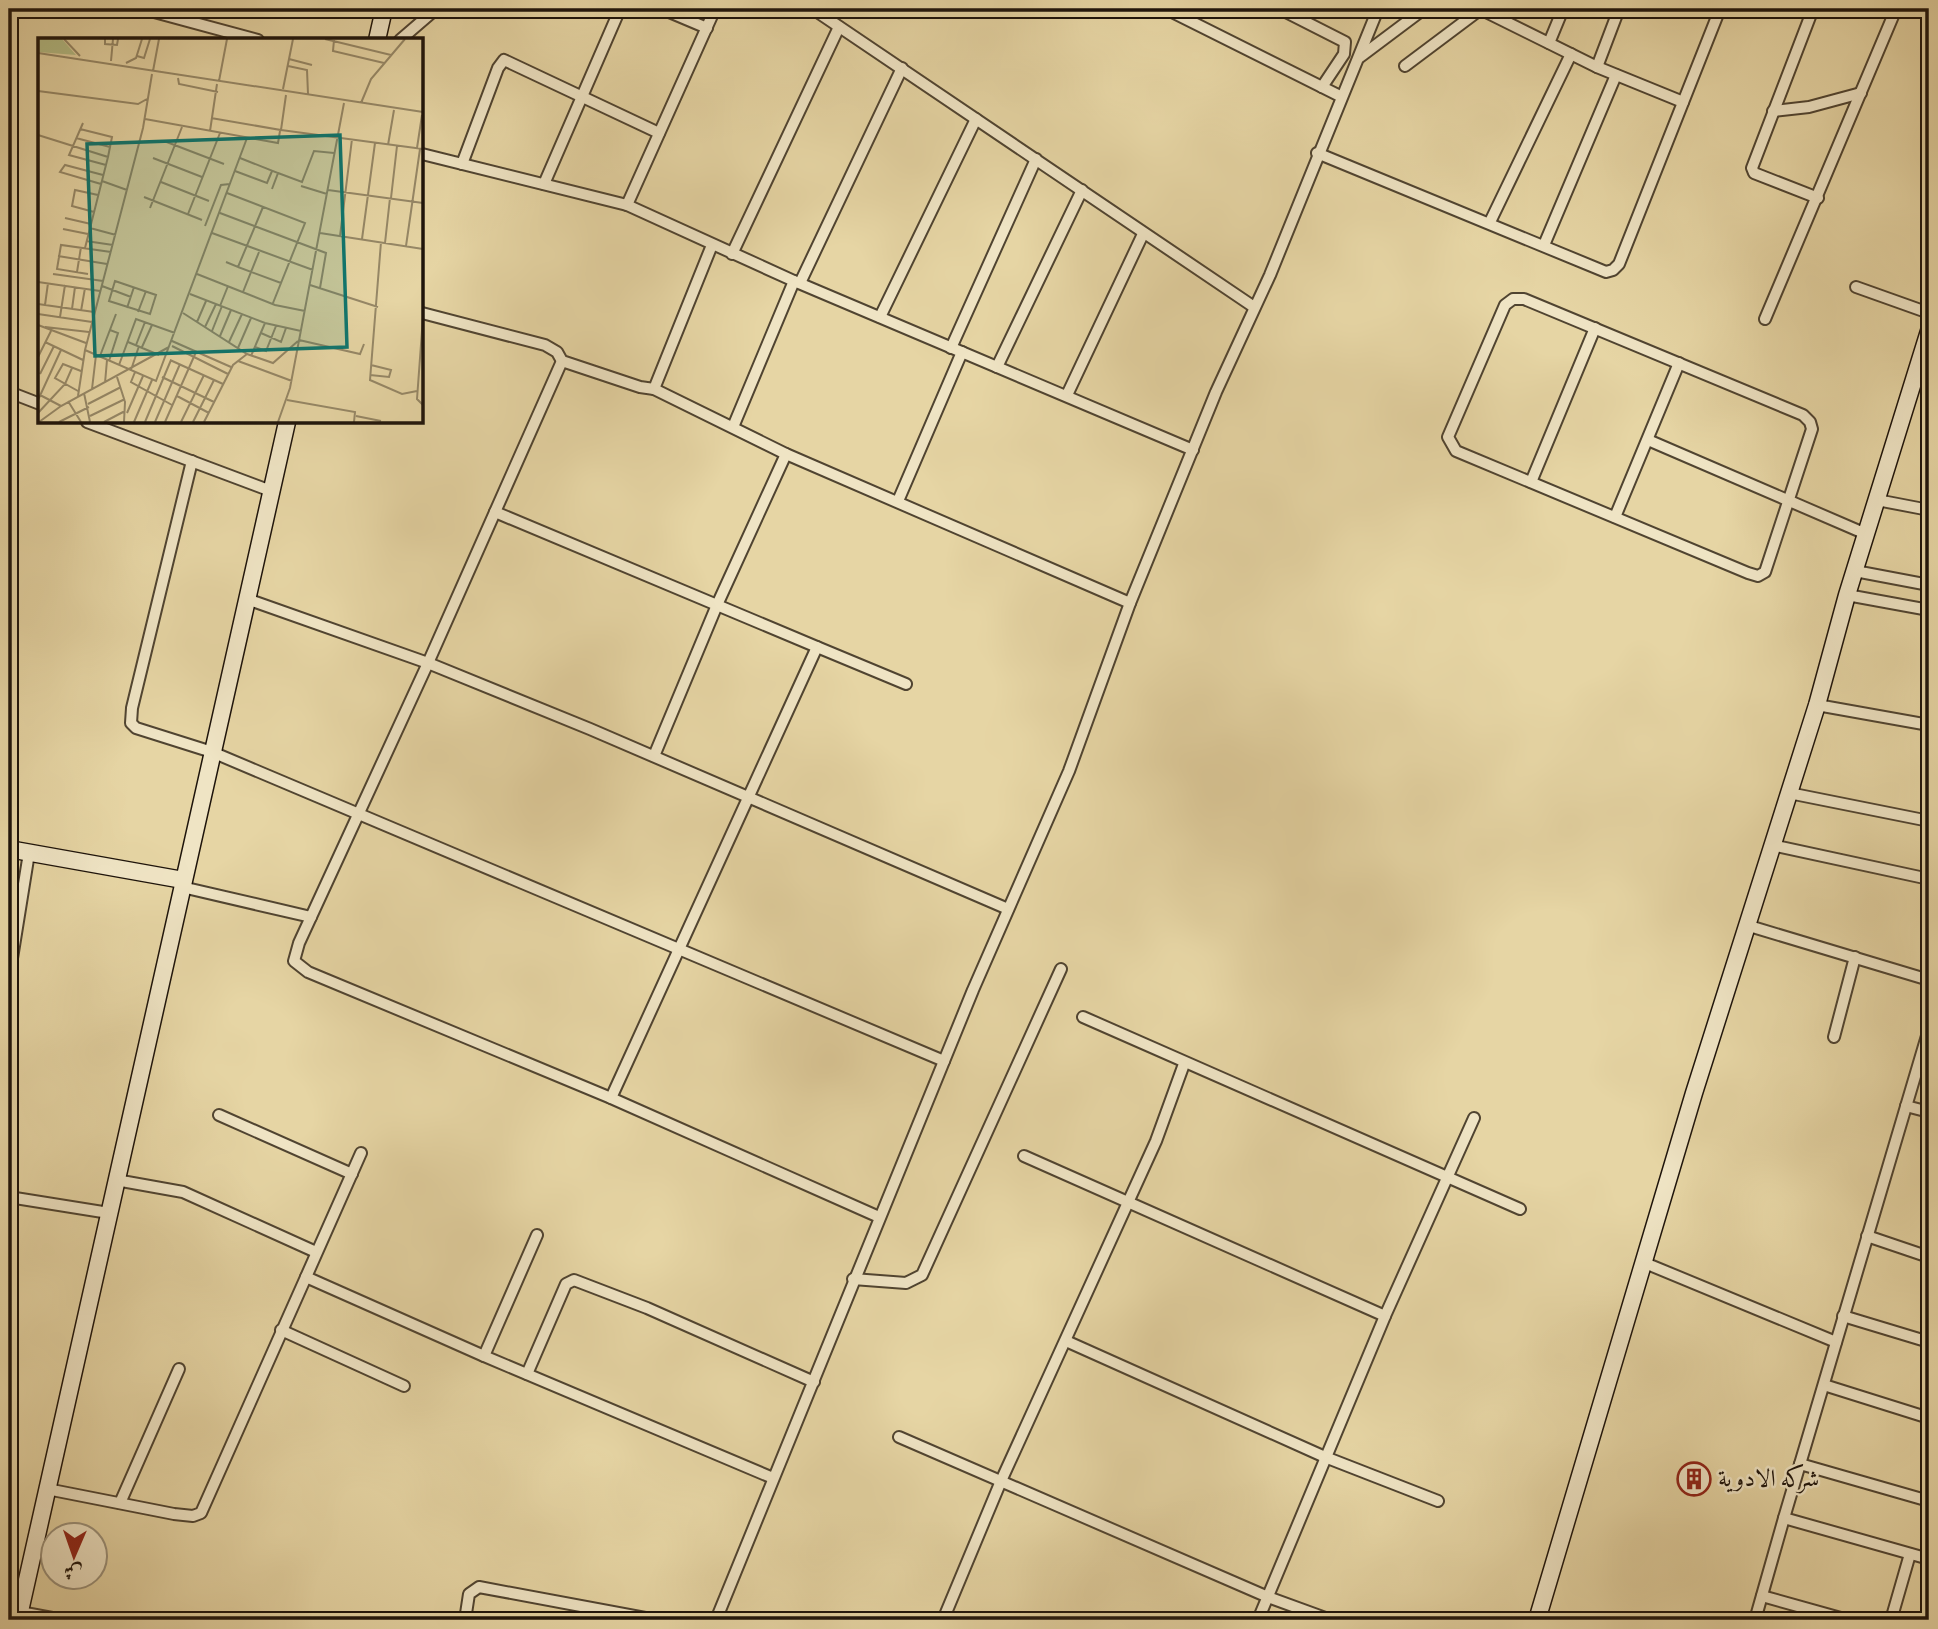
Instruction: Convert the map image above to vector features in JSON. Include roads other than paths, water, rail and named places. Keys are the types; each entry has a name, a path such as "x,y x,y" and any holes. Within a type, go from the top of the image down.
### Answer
{"street":[{"path":"143,9 251,38"},
{"path":"377,38 384,9"},
{"path":"402,38 436,9"},
{"path":"544,184 620,9"},
{"path":"662,9 706,28"},
{"path":"626,205 715,9"},
{"path":"813,9 1254,307"},
{"path":"1166,9 1340,96"},
{"path":"1280,9 1345,42 1344,54 1322,87"},
{"path":"716,1620 814,1382 853,1279 1008,909 1069,771 1130,603 1378,9"},
{"path":"1360,57 1424,9"},
{"path":"1405,66 1480,9 1597,67 1683,102"},
{"path":"1549,43 1563,9"},
{"path":"1597,67 1619,9"},
{"path":"1318,153 1606,272 1613,270 1619,264 1720,9"},
{"path":"1813,9 1754,156 1754,173 1818,198"},
{"path":"1765,319 1896,9"},
{"path":"732,254 839,27"},
{"path":"1490,222 1570,54"},
{"path":"462,164 498,68 504,60 659,133"},
{"path":"733,427 797,282 902,68"},
{"path":"1544,246 1616,75"},
{"path":"1773,111 1809,107 1861,93"},
{"path":"880,317 976,119"},
{"path":"424,154 626,205 732,254 1193,450"},
{"path":"898,501 956,350 1036,159"},
{"path":"997,367 1082,190"},
{"path":"1068,395 1143,234"},
{"path":"654,389 712,245"},
{"path":"1856,287 1929,313"},
{"path":"1513,299 1524,299 1679,363 1803,415 1810,422 1812,429 1765,572 1758,576 1456,451 1448,437 1505,305 1513,299"},
{"path":"424,314 545,345 557,352 562,361 639,387 654,389 786,454 1130,603"},
{"path":"1531,482 1595,328"},
{"path":"1537,1620 1746,925 1817,705 1854,571 1929,333"},
{"path":"562,361 428,663 311,917 294,956 296,965 611,1098 879,1217"},
{"path":"1615,517 1679,363"},
{"path":"9,392 38,403"},
{"path":"92,424 271,491"},
{"path":"63,1620 16,1614 47,1489 287,424"},
{"path":"1648,440 1866,534"},
{"path":"654,756 717,605 786,454"},
{"path":"192,461 131,719 136,728 212,752 944,1061"},
{"path":"1877,500 1929,510"},
{"path":"495,512 906,684"},
{"path":"1854,571 1929,585"},
{"path":"1847,595 1929,610"},
{"path":"247,599 428,663 654,756 1008,909"},
{"path":"611,1098 817,647"},
{"path":"1817,705 1929,725"},
{"path":"1788,793 1929,821"},
{"path":"1772,845 1929,879"},
{"path":"9,849 183,883 311,917"},
{"path":"9,977 29,853"},
{"path":"1746,925 1929,980"},
{"path":"1834,1037 1855,957"},
{"path":"853,1279 906,1283 922,1275 1061,969"},
{"path":"1083,1017 1184,1064 1520,1209"},
{"path":"1755,1620 1929,1029"},
{"path":"943,1620 1001,1481 1156,1141 1184,1064"},
{"path":"1906,1106 1929,1112"},
{"path":"219,1115 352,1174"},
{"path":"1258,1620 1385,1316 1474,1118"},
{"path":"47,1489 193,1517 201,1513 361,1153"},
{"path":"1024,1156 1385,1316"},
{"path":"116,1180 188,1194 316,1252"},
{"path":"9,1197 109,1213"},
{"path":"484,1356 537,1235"},
{"path":"1867,1236 1929,1257"},
{"path":"1645,1263 1836,1342"},
{"path":"306,1277 484,1356 773,1478"},
{"path":"527,1374 566,1284 574,1280 647,1308 814,1382"},
{"path":"1843,1316 1929,1342"},
{"path":"281,1330 404,1385"},
{"path":"1066,1341 1325,1457 1438,1501"},
{"path":"120,1503 179,1369"},
{"path":"1824,1385 1929,1418"},
{"path":"899,1437 1268,1597 1331,1620"},
{"path":"1800,1464 1929,1501"},
{"path":"1784,1518 1929,1559"},
{"path":"1891,1620 1910,1553"},
{"path":"465,1620 468,1594 479,1587 656,1620"},
{"path":"1762,1597 1848,1620"}],"place":[{"name":"شركه الادوية","path":"1694,1479"}]}
